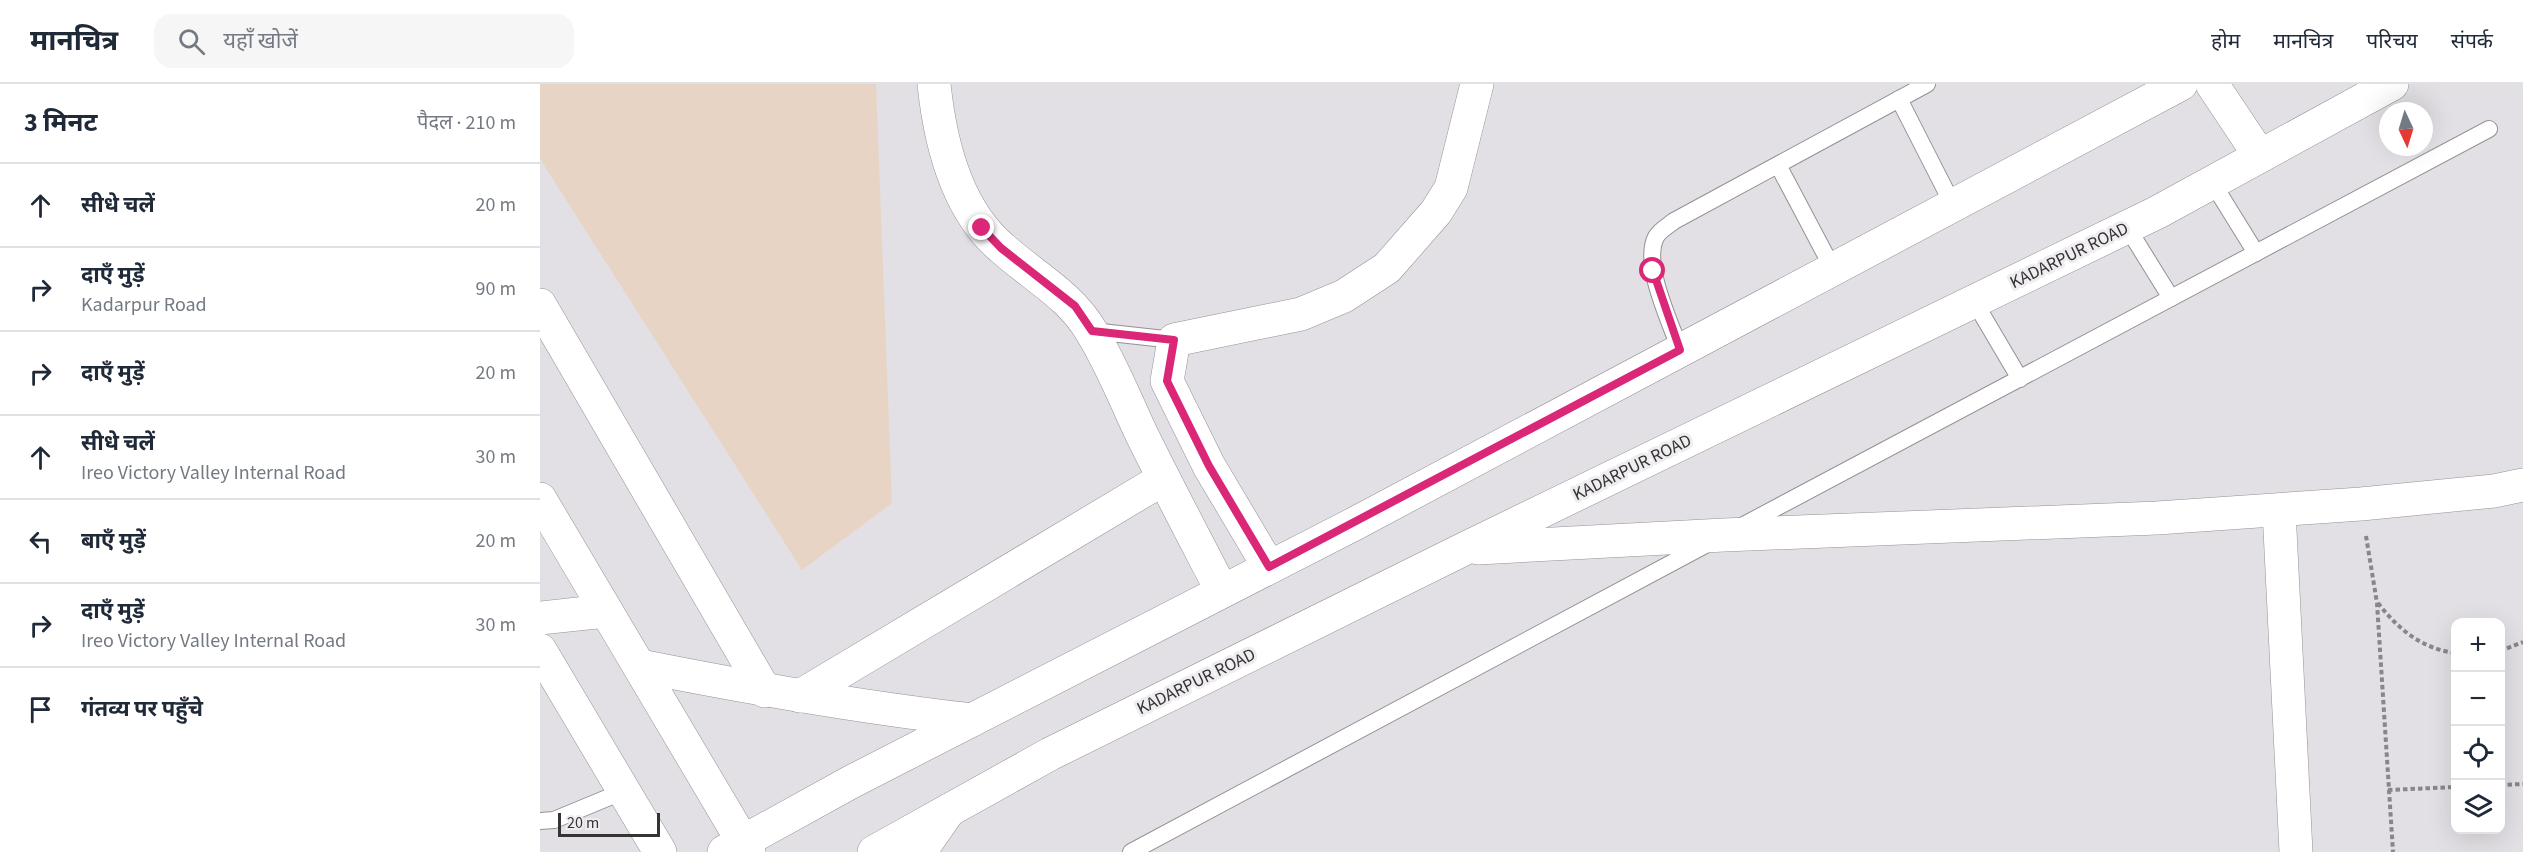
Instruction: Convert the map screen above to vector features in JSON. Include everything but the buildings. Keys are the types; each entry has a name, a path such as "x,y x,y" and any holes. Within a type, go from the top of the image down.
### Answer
{"street":[{"path":"934,84 938,115 953,173 969,209 982,228 1001,248 1075,306 1092,331 1222,591"},
{"path":"1269,567 1209,466 1167,381 1174,340 1301,314 1344,296 1387,268 1436,212 1450,188 1477,84"},
{"path":"540,499 640,666 739,849 851,782 1269,567 2181,84"},
{"path":"2212,84 2260,156"},
{"name":"KADARPUR ROAD","path":"874,852 1050,754 1464,549 2127,227 2392,84"},
{"path":"540,304 765,691"},
{"path":"1464,549 2157,518 2361,504 2494,491 2523,485"},
{"path":"800,696 1168,487"},
{"path":"2279,510 2296,852"},
{"path":"540,618 606,611"},
{"path":"540,650 660,852"},
{"path":"640,666 765,691 972,720"},
{"path":"920,852 949,810"}],"lane":[{"path":"1680,350 1653,271 1652,249 1657,234 1674,221 1927,84"},
{"path":"1899,99 1953,205"},
{"path":"1131,852 2489,129"},
{"path":"1778,165 1833,269"},
{"path":"2212,183 2256,253"},
{"path":"2127,227 2171,298"},
{"path":"1974,301 2020,379"},
{"path":"1092,331 1174,340"},
{"path":"540,821 554,820 624,791"}],"path":[{"path":"2361,504 2377,603 2393,852"},
{"path":"2377,603 2392,621 2415,639 2451,653"},
{"path":"2505,649 2523,642"},
{"path":"2505,785 2523,784"},
{"path":"2388,790 2451,787"}],"shaded area":[{"path":"540,84 876,84 892,503 802,570 540,159"}],"route":[{"path":"982,228 1001,248 1075,306 1092,331 1174,340 1167,381 1209,466 1269,567 1680,350 1653,271"}]}
